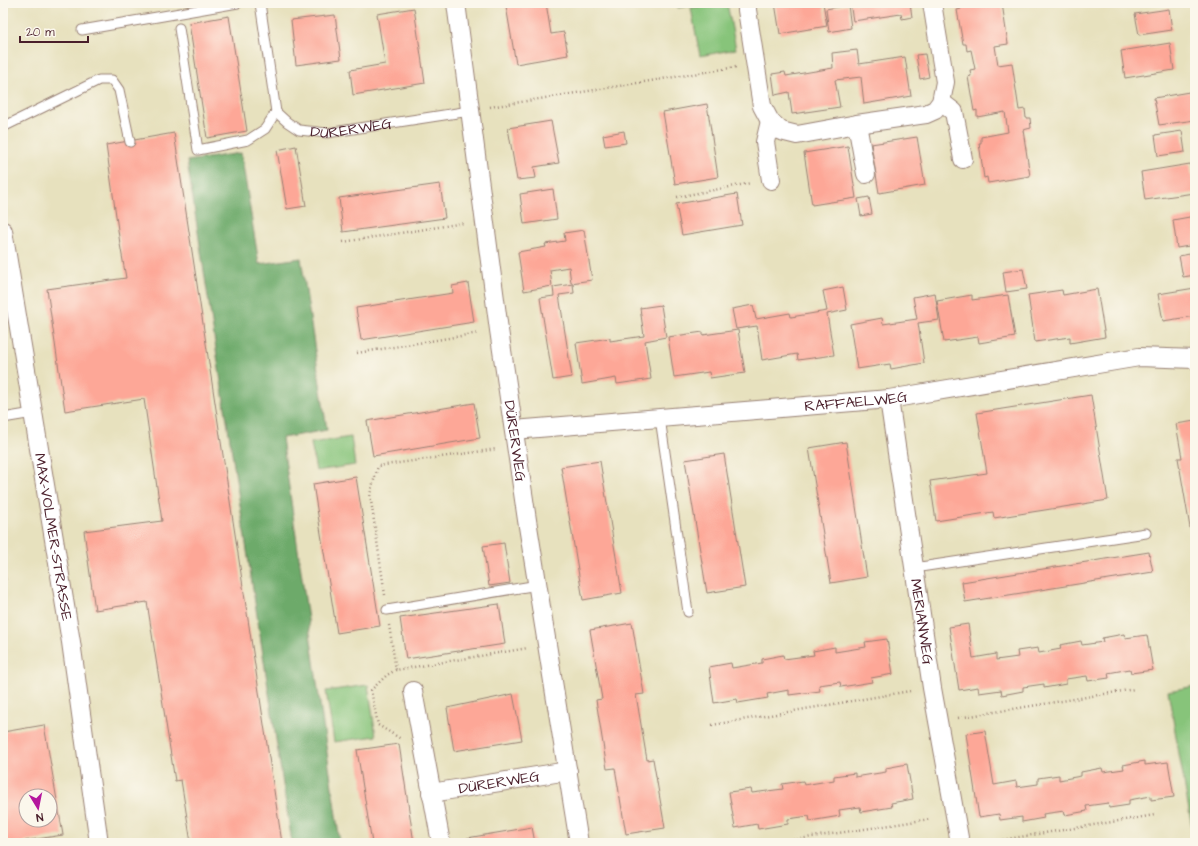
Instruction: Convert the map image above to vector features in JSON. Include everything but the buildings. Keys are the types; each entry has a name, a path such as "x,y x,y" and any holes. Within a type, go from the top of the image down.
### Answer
{"street":[{"name":"DÜRERWEG","path":"456,3 498,330 579,843"},
{"path":"747,3 762,106 770,121 781,131 797,135 857,124 926,114 935,110 941,102 945,82 932,3"},
{"path":"941,102 954,112 963,159"},
{"path":"770,121 765,142 770,180"},
{"path":"857,124 866,174"},
{"name":"MAX-VOLMER-STRASSE","path":"3,231 71,642 99,843"},
{"name":"RAFFAELWEG","path":"514,430 889,399 1140,357 1195,359"},
{"name":"MERIANWEG","path":"889,399 932,688 960,843"},
{"path":"413,691 440,843"},
{"name":"DÜRERWEG","path":"431,793 568,771"}],"lane":[{"path":"82,30 238,3"},
{"path":"179,28 198,150 248,140 265,129 276,112 260,3"},
{"path":"3,127 99,80 112,80 119,90 130,142"},
{"name":"DÜRERWEG","path":"276,112 299,130 328,133 470,111"},
{"path":"3,418 33,413"},
{"path":"660,418 688,612"},
{"path":"914,568 1146,533"},
{"path":"387,610 538,585"}],"path":[{"path":"470,111 756,64"},
{"path":"677,197 770,180"},
{"path":"343,242 467,223"},
{"path":"357,352 482,332"},
{"path":"396,670 370,494 378,466 499,449"},
{"path":"422,739 407,742 378,725 371,690 387,675 396,670 529,648"},
{"path":"956,719 1136,689"},
{"path":"712,724 910,691"},
{"path":"983,843 1155,815"},
{"path":"773,843 930,819"}],"green space":[{"path":"677,3 709,3 678,8"},
{"path":"727,3 736,49 700,56 691,8"},
{"path":"241,153 259,264 301,258 327,430 282,438 340,843 292,843 187,161"},
{"path":"351,437 355,465 316,471 311,443"},
{"path":"368,685 376,736 334,742 326,691"},
{"path":"1195,686 1195,832 1193,833 1168,691"}]}
